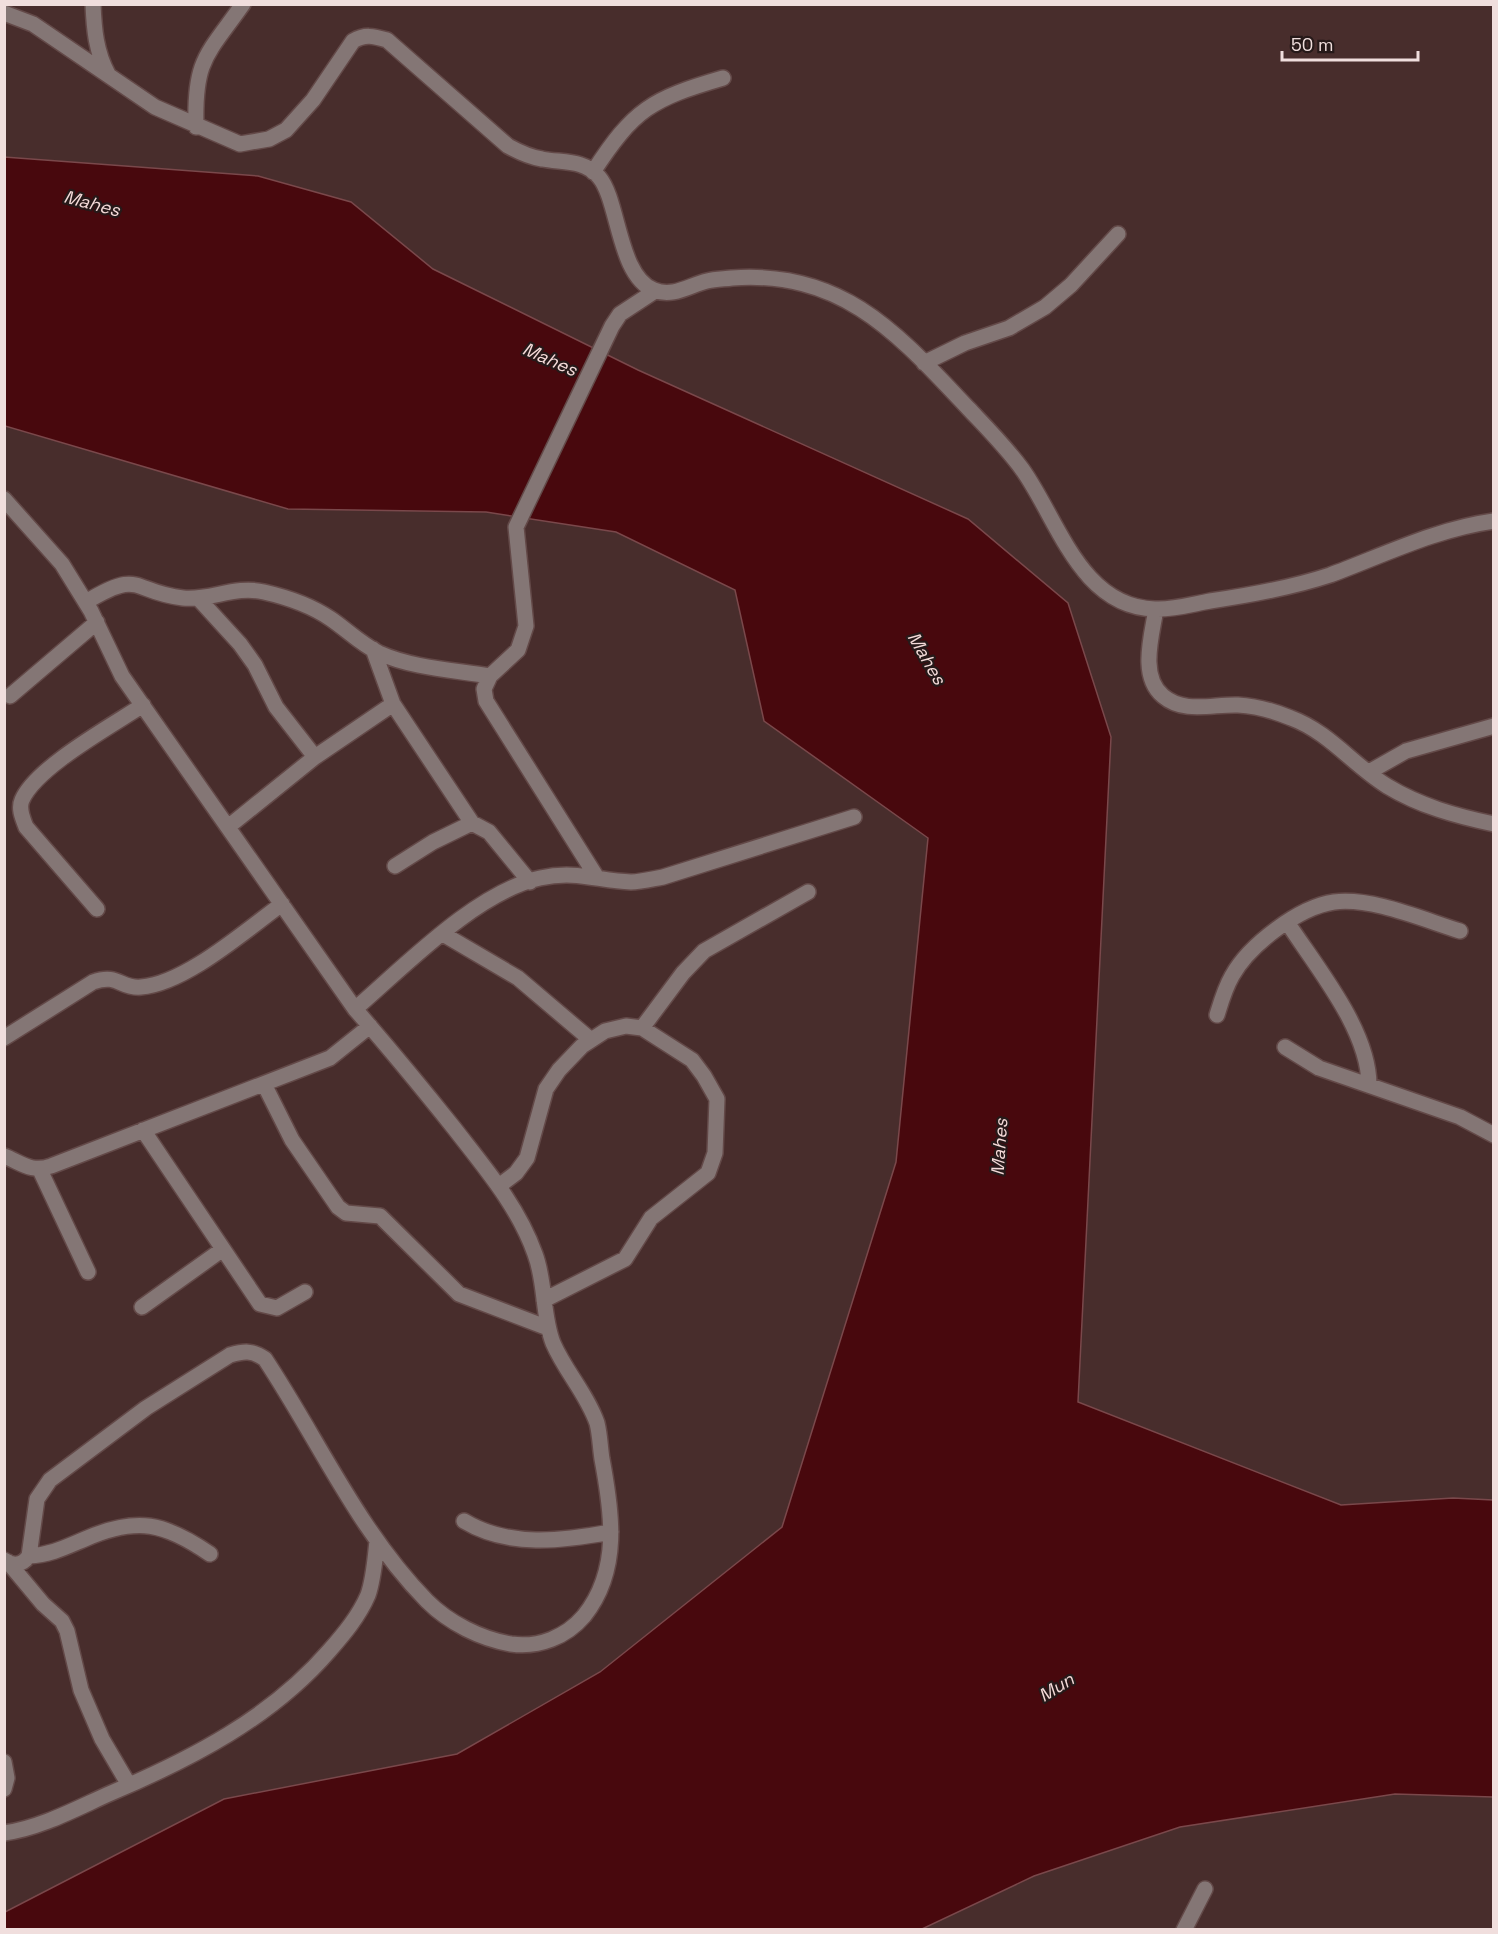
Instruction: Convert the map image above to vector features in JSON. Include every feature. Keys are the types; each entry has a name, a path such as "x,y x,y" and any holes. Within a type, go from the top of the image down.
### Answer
{"street":[{"path":"93,4 97,44 102,63 110,77"},
{"path":"196,127 198,80 202,64 209,48 243,4"},
{"path":"4,14 33,24 155,107 196,127 240,144 269,139 286,130 301,116 353,41 361,36 372,35 387,40 515,150 538,159 582,164 600,177 620,237 635,272 644,284 655,291 676,292 709,280 769,278 814,287 863,308 924,363 1017,463 1075,560 1097,585 1128,604 1156,609 1278,590 1330,575 1424,538 1494,521"},
{"path":"593,172 630,120 652,104 675,92 723,78"},
{"path":"924,363 965,343 1009,328 1045,307 1071,285 1118,234"},
{"path":"596,876 486,701 484,689 490,676 518,650 526,626 516,527 612,326 620,314 655,291"},
{"path":"4,499 62,564 97,622 122,676 355,1009 499,1186 535,1253 548,1328 559,1355 591,1406 597,1423 611,1532 607,1570 592,1606 572,1627 553,1639 538,1644 500,1642 454,1622 428,1601 377,1541 265,1359 255,1352 244,1351 230,1355 146,1408 50,1480 37,1498 29,1556 23,1563 15,1564 6,1561"},
{"path":"86,602 110,587 135,583 170,597 198,598 236,589 263,591 311,608 373,649 399,660 490,676"},
{"path":"198,598 240,644 255,665 276,707 315,757"},
{"path":"1156,609 1148,667 1153,684 1162,696 1191,707 1237,705 1262,708 1293,719 1321,734 1386,785 1424,805 1459,817 1494,824"},
{"path":"10,696 97,622"},
{"path":"373,649 393,704 472,823 489,832 530,882"},
{"path":"228,827 315,757 393,704"},
{"path":"98,909 26,827 21,815 22,800 41,776 74,750 143,705"},
{"path":"1369,772 1406,751 1494,726"},
{"path":"355,1009 469,914 496,897 530,882 570,874 631,882 663,877 854,818"},
{"path":"395,866 433,842 472,823"},
{"path":"642,1028 676,982 704,951 808,892"},
{"path":"1217,1015 1233,974 1249,954 1287,922 1314,907 1336,902 1384,908 1460,932"},
{"path":"4,1038 93,982 106,978 117,979 128,986 142,987 191,970 282,904"},
{"path":"1287,922 1356,1030 1369,1068 1369,1085"},
{"path":"443,934 518,978 591,1040"},
{"path":"4,1156 27,1168 40,1170 330,1058 370,1026"},
{"path":"499,1186 516,1173 527,1158 546,1089 559,1070 591,1040 605,1031 626,1026 642,1028 692,1060 717,1099 715,1153 708,1173 651,1218 625,1259 544,1300"},
{"path":"1285,1047 1319,1068 1460,1117 1494,1135"},
{"path":"264,1084 292,1140 338,1207 346,1213 380,1216 448,1285 469,1300 548,1328"},
{"path":"142,1130 260,1304 277,1308 305,1292"},
{"path":"40,1170 88,1272"},
{"path":"142,1307 223,1249"},
{"path":"464,1521 475,1528 513,1539 569,1540 611,1532"},
{"path":"29,1556 58,1551 104,1532 137,1525 164,1528 176,1532 210,1554"},
{"path":"4,1833 40,1823 129,1785 224,1738 272,1706 312,1670 342,1636 368,1594 377,1541"},
{"path":"6,1561 67,1631 81,1690 102,1739 129,1785"},
{"path":"4,1762 7,1778 4,1789"},
{"path":"1184,1929 1205,1889"}],"water":[{"path":"4,157 258,176 351,202 433,269 638,370 968,519 1068,603 1111,737 1078,1402 1341,1505 1453,1498 1493,1500 1493,1797 1395,1794 1180,1827 1034,1876 922,1929 5,1929 5,1912 224,1799 457,1754 600,1672 782,1527 896,1162 928,838 764,721 735,590 616,532 486,512 288,509 5,426"}],"water label":[{"name":"Mahes","path":"92,203"},
{"name":"Mahes","path":"550,359"},
{"name":"Mahes","path":"927,658"},
{"name":"Mahes","path":"999,1147"},
{"name":"Mun","path":"1056,1687"}]}
